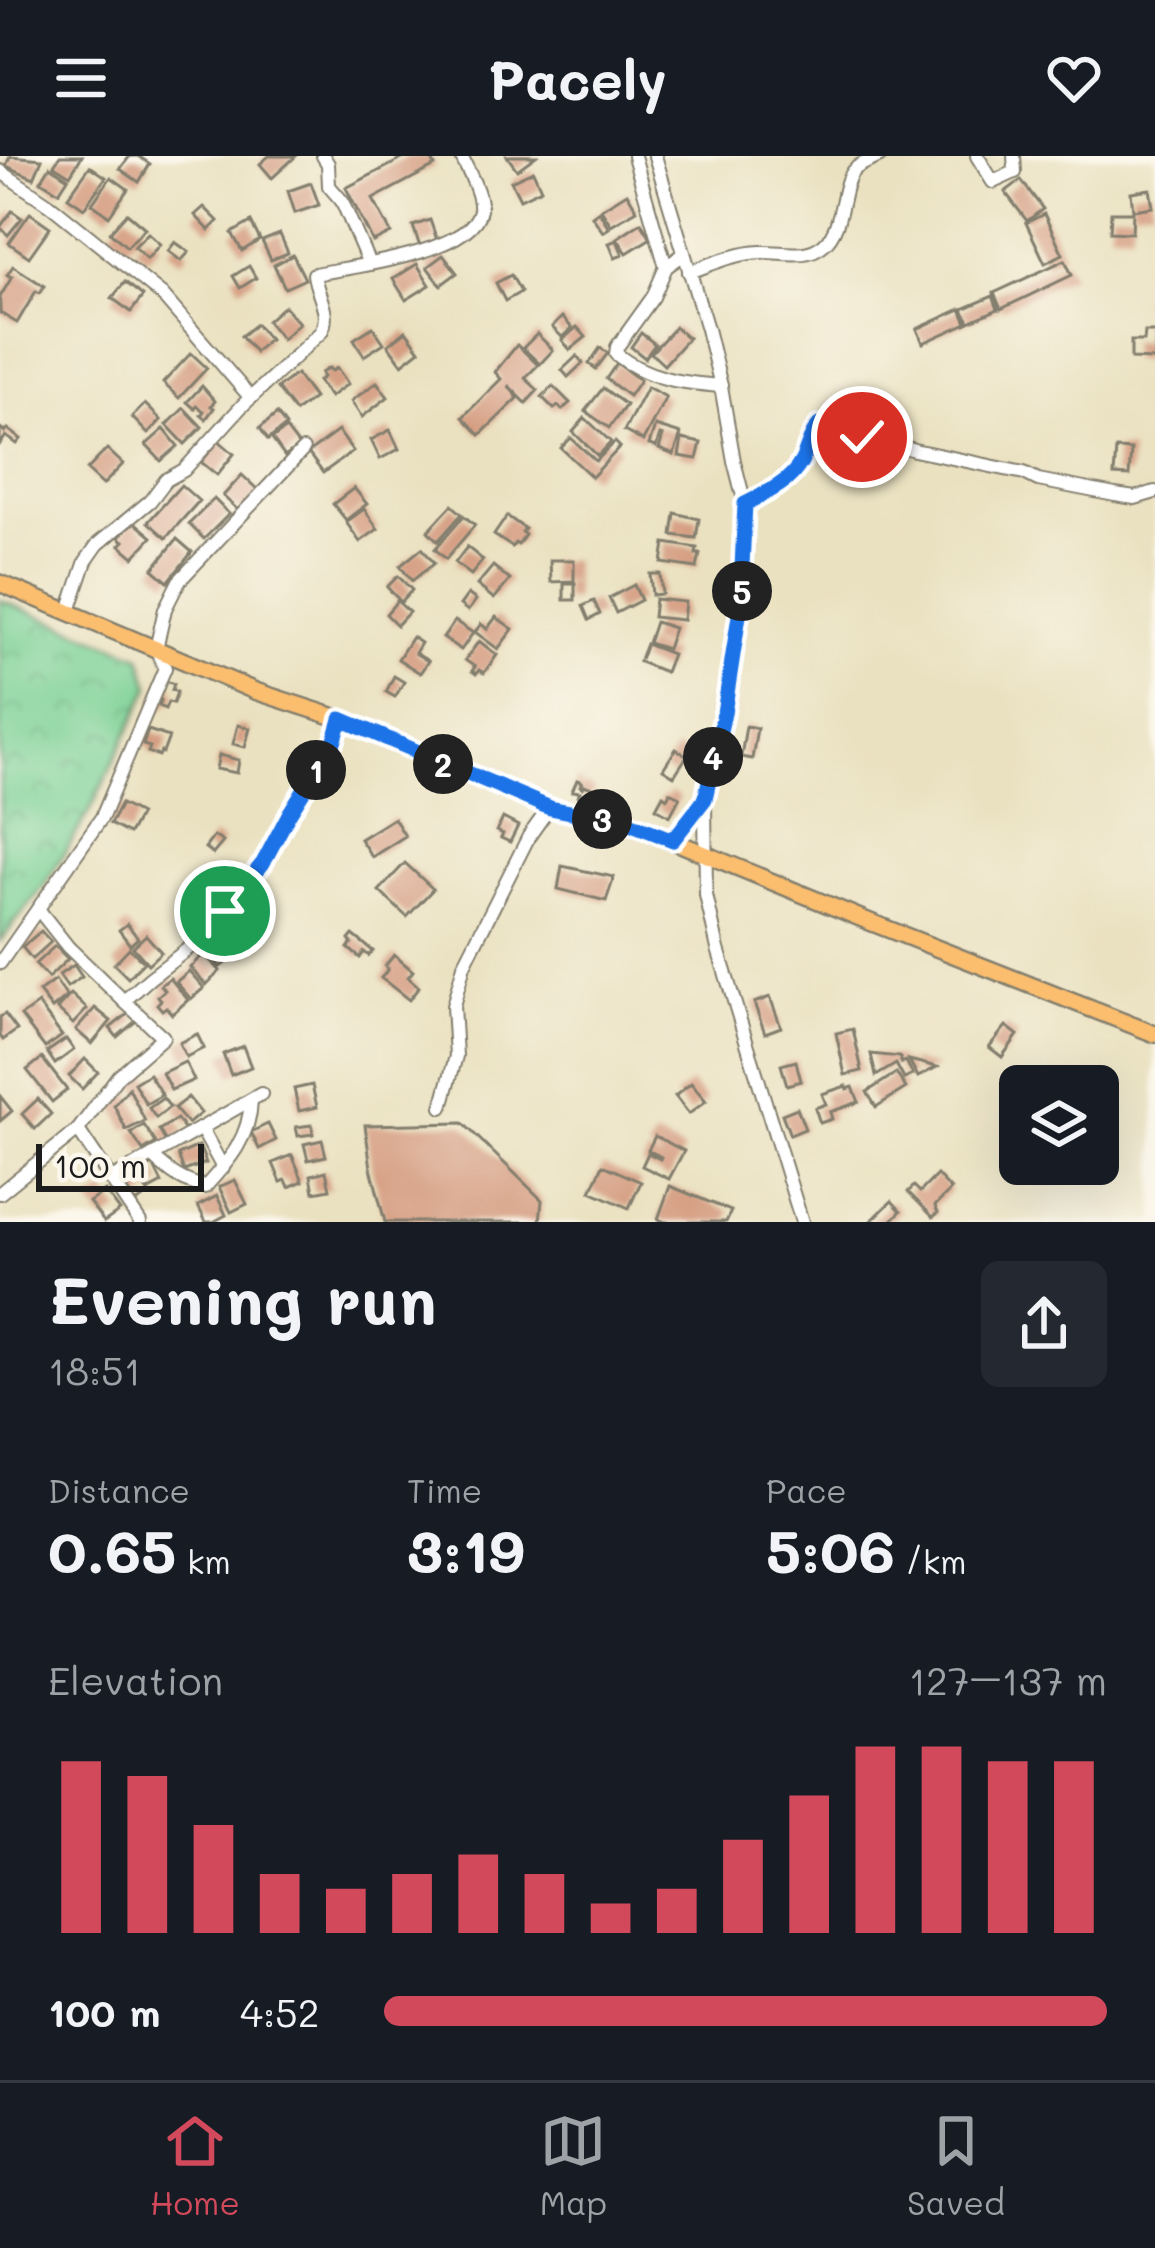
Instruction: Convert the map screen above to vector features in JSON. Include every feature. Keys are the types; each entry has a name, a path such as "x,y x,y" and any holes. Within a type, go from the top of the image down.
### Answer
{"main road":[{"path":"0,583 550,808 632,824 1155,1034"}],"street":[{"path":"323,156 329,186 342,201 369,264"},
{"path":"634,156 666,267"},
{"path":"656,156 722,386 745,504 740,609 705,799 706,895 802,1222"},
{"path":"689,272 736,256 808,252 826,243 844,207 846,179 880,156"},
{"path":"977,156 992,182 1015,172 1014,156"},
{"path":"69,611 86,561 98,544 150,501 166,480 184,470 326,324 314,274 416,255 443,244 478,216 479,201 466,158"},
{"path":"0,171 162,295 251,398"},
{"path":"684,254 666,267 653,297 616,354 662,378 722,386"},
{"path":"745,504 794,475 819,425 1038,480 1135,498 1155,492"},
{"path":"0,963 102,817 165,668 156,649 179,581 303,450"},
{"path":"124,1001 197,943 263,863 335,740 341,719"},
{"path":"673,840 705,799"},
{"path":"442,1107 456,1056 453,1006 464,965 529,836 550,808"},
{"path":"0,1193 78,1130 118,1076 164,1037 68,946 38,909"},
{"path":"110,1180 152,1156 201,1128 256,1097 250,1124 223,1168 205,1187 171,1174 152,1156"},
{"path":"201,1128 223,1168"},
{"path":"78,1130 140,1222"}],"green space":[{"path":"0,600 141,656 150,687 89,813 44,886 0,942"}],"building":[{"path":"10,156 42,159 34,178 6,166"},
{"path":"60,156 82,156 70,175 54,165"},
{"path":"130,156 150,164 139,182 120,169"},
{"path":"269,156 296,156 272,178 260,164"},
{"path":"408,156 430,156 435,166 373,199 391,233 373,242 346,188"},
{"path":"507,156 536,156 517,170"},
{"path":"50,166 68,178 59,192 41,181"},
{"path":"90,166 106,177 84,208 68,197"},
{"path":"533,171 541,189 520,199 511,181"},
{"path":"111,177 128,189 109,216 92,204"},
{"path":"1021,180 1043,209 1027,221 1005,192"},
{"path":"311,183 319,205 295,213 288,191"},
{"path":"1150,189 1153,207 1133,210 1131,192"},
{"path":"627,193 637,210 611,225 601,209"},
{"path":"204,207 218,221 209,230 195,215"},
{"path":"12,211 22,218 8,235 0,227"},
{"path":"599,211 609,228 603,232 592,216"},
{"path":"1111,212 1133,212 1132,233 1110,232"},
{"path":"30,213 50,227 29,257 9,243"},
{"path":"127,213 145,228 127,247 110,232"},
{"path":"1044,214 1063,254 1045,263 1026,223"},
{"path":"430,220 437,240 420,247 413,226"},
{"path":"251,222 260,240 242,251 232,233"},
{"path":"641,222 651,238 627,253 617,238"},
{"path":"148,233 160,244 147,259 134,247"},
{"path":"280,234 288,253 271,260 262,241"},
{"path":"617,240 623,255 615,258 609,243"},
{"path":"175,242 189,252 181,261 168,251"},
{"path":"293,255 305,279 285,288 274,265"},
{"path":"443,255 457,273 441,285 427,267"},
{"path":"1065,260 1072,275 1001,309 994,293"},
{"path":"417,264 430,285 406,300 393,279"},
{"path":"13,266 44,286 17,323 0,313 0,297"},
{"path":"249,266 256,278 240,288 233,276"},
{"path":"511,275 521,292 505,301 496,283"},
{"path":"125,282 143,296 131,312 112,298"},
{"path":"993,296 998,309 969,322 963,309"},
{"path":"284,306 299,323 282,339 267,321"},
{"path":"961,309 967,323 923,343 917,329"},
{"path":"562,317 572,328 562,337 552,327"},
{"path":"256,324 269,339 255,352 241,336"},
{"path":"373,327 384,343 364,356 354,339"},
{"path":"577,327 586,337 570,350 562,340"},
{"path":"675,327 688,338 664,365 651,353"},
{"path":"406,331 420,350 402,364 388,345"},
{"path":"1145,332 1155,332 1155,360 1131,359 1131,341 1144,341"},
{"path":"641,333 655,344 645,358 631,347"},
{"path":"537,334 553,350 540,364 523,348"},
{"path":"517,345 538,365 525,378 538,390 526,403 508,385 518,398 480,435 463,417 501,379 495,372"},
{"path":"600,348 608,353 596,369 589,364"},
{"path":"191,353 207,368 179,398 163,383"},
{"path":"577,356 583,363 568,377 562,370"},
{"path":"617,363 640,380 629,396 606,379"},
{"path":"329,368 337,368 348,384 330,397 318,381"},
{"path":"296,374 314,398 295,412 277,388"},
{"path":"377,382 388,397 362,417 351,401"},
{"path":"202,386 215,401 206,419 201,415 204,411 187,402"},
{"path":"553,386 570,403 562,410 542,397"},
{"path":"647,387 666,397 643,441 624,431"},
{"path":"603,388 626,405 609,428 585,411"},
{"path":"145,404 161,420 148,434 132,417"},
{"path":"184,408 202,427 185,444 167,425"},
{"path":"277,414 286,426 268,440 260,428"},
{"path":"585,418 611,442 598,456 573,432"},
{"path":"655,426 681,434 674,455 659,449 663,436 656,447 649,445"},
{"path":"0,428 21,439 17,444 6,436 0,444"},
{"path":"164,429 178,446 161,461 146,445"},
{"path":"286,429 299,446 285,457 272,439"},
{"path":"390,430 399,449 380,459 371,440"},
{"path":"338,431 353,451 323,473 308,453"},
{"path":"571,438 596,461 615,442 620,447 592,477 561,448"},
{"path":"682,439 701,443 697,459 679,456"},
{"path":"219,441 234,454 217,475 201,462"},
{"path":"107,449 123,464 103,485 87,470"},
{"path":"1116,449 1131,450 1129,476 1114,475"},
{"path":"242,475 259,491 240,512 223,496"},
{"path":"181,485 199,501 166,538 148,522"},
{"path":"354,488 367,504 346,520 333,504"},
{"path":"214,499 229,514 204,539 189,524"},
{"path":"452,505 462,514 438,541 428,531"},
{"path":"364,509 378,529 360,542 346,522"},
{"path":"675,513 699,519 696,538 672,535"},
{"path":"464,516 475,525 446,559 435,549"},
{"path":"507,516 525,529 518,545 512,547 494,535"},
{"path":"133,521 152,537 134,557 120,545 124,541 119,537"},
{"path":"177,539 192,552 168,582 153,569"},
{"path":"665,543 697,548 697,568 662,563"},
{"path":"467,547 483,560 471,575 455,563"},
{"path":"422,548 434,563 412,581 400,566"},
{"path":"550,560 574,560 574,581 551,582"},
{"path":"493,566 510,580 494,599 477,585"},
{"path":"650,574 660,574 662,594 652,595"},
{"path":"398,576 412,590 401,602 387,587"},
{"path":"564,583 575,583 575,600 564,600"},
{"path":"634,585 641,600 616,613 609,598"},
{"path":"468,594 476,600 468,611 460,605"},
{"path":"655,599 685,602 683,620 653,617"},
{"path":"397,601 409,612 397,625 386,614"},
{"path":"594,601 600,614 589,620 583,606"},
{"path":"496,617 513,629 498,649 475,632 481,624 487,629"},
{"path":"455,621 473,633 461,650 443,638"},
{"path":"655,622 674,628 667,649 648,643"},
{"path":"412,637 421,643 415,653 428,661 420,673 398,659"},
{"path":"479,641 497,655 484,673 476,674 465,660"},
{"path":"646,644 672,654 665,672 639,662"},
{"path":"394,676 404,682 395,697 386,692"},
{"path":"162,680 174,684 172,690 177,692 165,709 156,698"},
{"path":"238,725 250,728 245,747 233,744"},
{"path":"746,726 757,728 752,759 741,757"},
{"path":"148,730 169,737 159,756 143,745"},
{"path":"676,749 687,756 674,776 663,769"},
{"path":"219,755 239,760 237,773 216,769"},
{"path":"577,780 583,788 595,789 590,800 572,791"},
{"path":"670,792 680,797 670,816 656,808"},
{"path":"121,804 140,814 129,834 110,824"},
{"path":"394,818 405,836 372,857 360,839"},
{"path":"503,818 518,826 510,842 497,831"},
{"path":"214,836 223,842 213,854 205,848"},
{"path":"405,863 433,889 407,917 379,891"},
{"path":"562,866 614,877 606,901 558,889"},
{"path":"127,924 138,938 130,945 119,930"},
{"path":"41,931 51,942 32,959 22,947"},
{"path":"146,935 161,952 148,964 133,947"},
{"path":"353,935 373,951 369,956 364,952 360,958 348,948"},
{"path":"227,938 238,953 220,967 209,952"},
{"path":"55,946 68,959 48,978 35,964"},
{"path":"129,948 144,962 128,978 114,964"},
{"path":"204,954 220,971 206,985 190,967"},
{"path":"394,955 413,971 408,977 419,987 409,1000 381,978"},
{"path":"74,965 82,977 67,987 59,975"},
{"path":"189,971 204,988 191,999 176,982"},
{"path":"170,978 188,1000 172,1014 157,1004 165,990 161,985"},
{"path":"55,980 67,997 52,1009 39,992"},
{"path":"71,994 87,1009 73,1024 57,1009"},
{"path":"770,997 781,1027 765,1033 754,1003"},
{"path":"38,1004 62,1036 45,1048 21,1016"},
{"path":"95,1008 111,1021 92,1044 76,1030"},
{"path":"129,1013 136,1021 117,1037 110,1028"},
{"path":"5,1014 17,1030 3,1040 0,1017"},
{"path":"1006,1026 1018,1035 1002,1057 989,1047"},
{"path":"853,1029 862,1071 845,1075 836,1033"},
{"path":"197,1034 204,1048 186,1057 179,1043"},
{"path":"66,1039 74,1050 55,1064 47,1052"},
{"path":"243,1046 251,1067 231,1075 223,1054"},
{"path":"871,1054 900,1057 913,1075 904,1079 896,1064 876,1076"},
{"path":"42,1058 67,1090 52,1102 27,1070"},
{"path":"85,1059 98,1072 82,1089 69,1076"},
{"path":"909,1060 937,1067 918,1077"},
{"path":"796,1061 801,1081 787,1085 781,1065"},
{"path":"185,1062 194,1080 171,1090 162,1073"},
{"path":"896,1073 906,1088 876,1107 867,1092"},
{"path":"149,1074 162,1095 146,1104 134,1083"},
{"path":"691,1083 706,1101 689,1114 675,1096"},
{"path":"312,1085 317,1107 299,1111 294,1089"},
{"path":"853,1087 859,1102 830,1112 832,1119 820,1123 815,1108 826,1104 822,1094"},
{"path":"129,1088 145,1121 126,1130 114,1105"},
{"path":"0,1096 12,1111 0,1121"},
{"path":"188,1097 201,1113 188,1124 174,1108"},
{"path":"163,1098 170,1107 156,1118 149,1108"},
{"path":"38,1099 51,1114 35,1129 22,1114"},
{"path":"797,1108 805,1129 790,1135 782,1114"},
{"path":"177,1119 185,1131 166,1142 159,1130"},
{"path":"463,1123 542,1200 540,1222 385,1222 365,1125"},
{"path":"268,1124 276,1140 259,1149 251,1132"},
{"path":"144,1125 156,1143 143,1151 131,1133"},
{"path":"312,1125 313,1134 298,1136 296,1127"},
{"path":"655,1136 684,1151 669,1179 642,1166 648,1153 661,1157 648,1150"},
{"path":"322,1140 326,1156 308,1160 304,1144"},
{"path":"199,1146 206,1163 184,1171 178,1155"},
{"path":"292,1155 303,1181 289,1187 286,1180 281,1182 273,1163"},
{"path":"153,1165 162,1183 149,1190 139,1173"},
{"path":"603,1165 641,1182 629,1208 591,1191"},
{"path":"326,1171 330,1189 314,1192 311,1175"},
{"path":"135,1174 149,1194 136,1203 123,1184"},
{"path":"937,1175 951,1190 935,1206 938,1213 933,1217 908,1192 914,1186 920,1192"},
{"path":"235,1180 247,1204 231,1212 219,1187"},
{"path":"670,1186 731,1211 726,1222 658,1219"},
{"path":"105,1191 120,1211 104,1222 89,1202"},
{"path":"217,1196 226,1215 206,1222 198,1206"},
{"path":"892,1201 901,1211 890,1222 870,1222"}],"route":[{"path":"225,911 263,863 335,740 341,719 550,808 632,824 673,840 705,799 724,713 740,609 745,504 794,475 819,425 862,437"}]}
